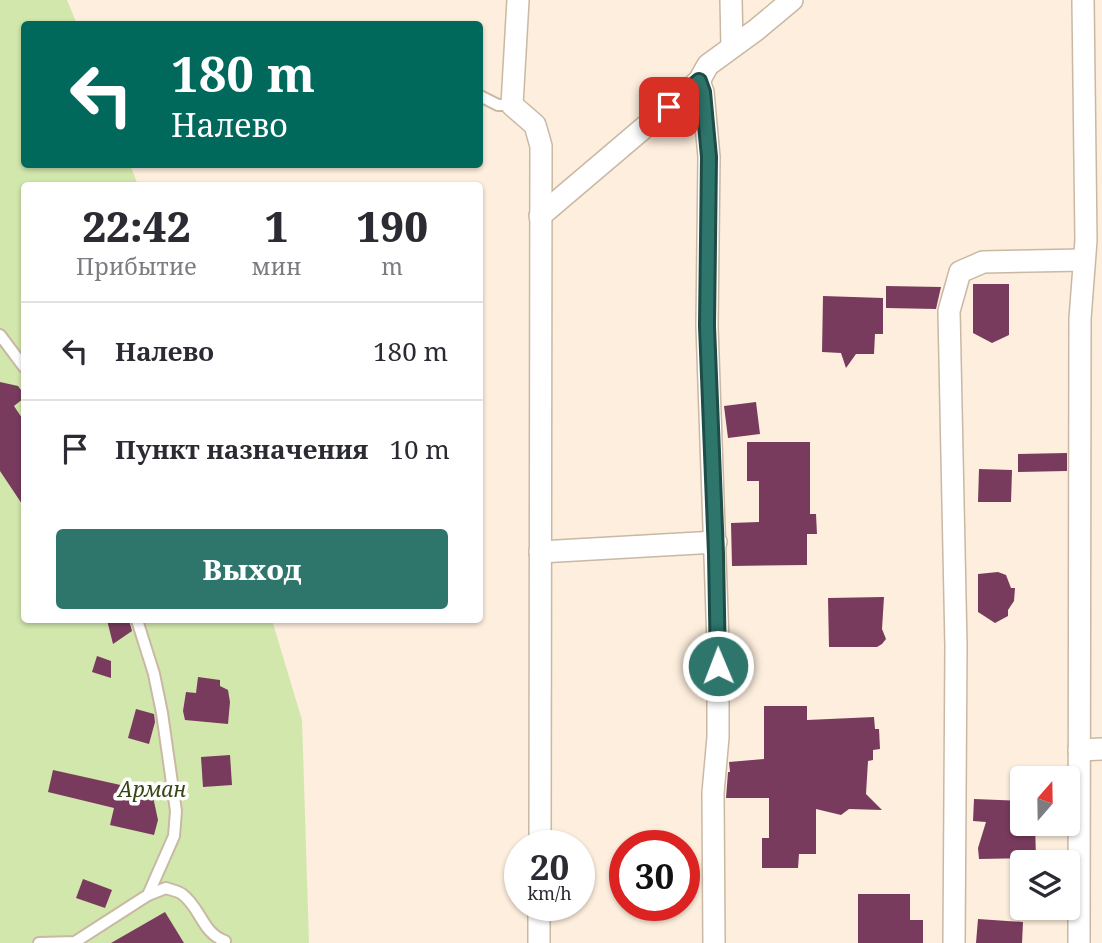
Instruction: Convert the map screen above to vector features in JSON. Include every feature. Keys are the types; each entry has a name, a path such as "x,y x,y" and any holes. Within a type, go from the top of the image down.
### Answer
{"street":[{"path":"518,0 512,105 535,125 541,146 540,830"},
{"path":"731,0 732,47"},
{"path":"540,216 699,81 709,65 792,0"},
{"path":"1079,943 1080,319 1086,240 1083,0"},
{"path":"699,81 703,92 709,157 707,326 716,542 718,737 713,793 715,943"},
{"path":"954,943 956,646 949,311 960,272 983,262 1084,260"},
{"path":"540,552 716,542"},
{"path":"1079,750 1102,749"},
{"path":"539,921 539,943"}],"lane":[{"path":"483,98 498,105 512,105"},
{"path":"0,335 21,363"},
{"path":"138,623 154,674 176,811 174,836 148,895"},
{"path":"39,943 75,942 148,895 166,888 183,895 205,928 225,941"}],"green space":[{"name":"Арман","path":"0,0 67,0 76,21 21,21 21,168 131,168 137,182 21,182 21,623 273,623 302,720 309,943 0,943"}],"building":[{"path":"973,284 1009,284 1009,335 992,343 973,333"},
{"path":"886,286 941,287 936,309 886,308"},
{"path":"823,296 883,298 883,334 875,334 874,354 856,354 846,368 841,353 822,352"},
{"path":"0,382 18,386 21,390 21,400 14,406 21,416 21,502 0,471"},
{"path":"756,402 760,434 728,438 724,406"},
{"path":"747,442 810,442 810,514 816,514 817,534 807,534 807,565 732,566 731,523 759,522 759,481 747,481"},
{"path":"1067,453 1067,471 1018,472 1018,454"},
{"path":"979,469 1012,470 1011,502 978,502"},
{"path":"998,572 1006,575 1011,588 1015,588 1014,601 1008,610 1008,616 995,623 978,612 978,574"},
{"path":"884,597 882,629 886,639 882,644 877,647 829,647 828,598"},
{"path":"108,623 130,623 132,631 113,644"},
{"path":"97,656 111,661 111,678 92,672"},
{"path":"198,677 220,680 220,686 228,690 228,724 185,720 183,711 186,692 196,693"},
{"path":"764,706 807,706 807,720 874,717 875,729 879,729 880,749 873,750 873,760 868,761 866,794 882,810 849,809 841,815 816,809 816,854 799,854 798,868 762,868 762,838 769,838 769,798 726,798 729,762 764,759"},
{"path":"136,709 154,714 155,722 149,744 128,738"},
{"path":"230,755 232,785 203,787 201,757"},
{"path":"53,770 152,792 158,820 154,835 110,825 114,808 48,792"},
{"path":"974,799 1010,800 1010,836 1035,836 1036,850 1010,850 1010,858 979,859 978,848 986,822 973,821"},
{"path":"83,879 112,890 105,908 76,898"},
{"path":"858,894 910,894 910,920 923,920 923,943 858,943"},
{"path":"165,912 184,943 111,943"},
{"path":"978,919 1023,922 1022,943 976,943"}],"route":[{"path":"669,107 699,81 703,92 709,157 707,326 718,666"}]}
